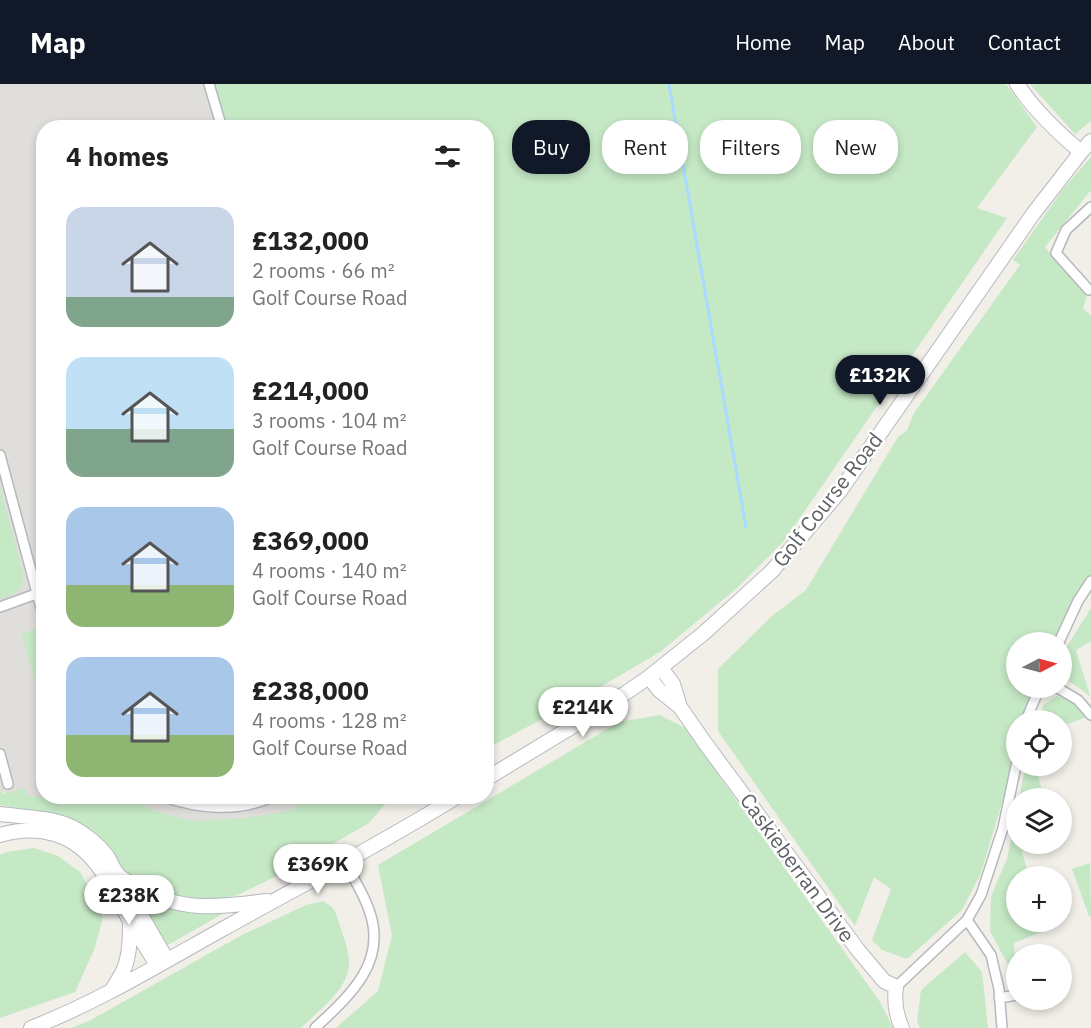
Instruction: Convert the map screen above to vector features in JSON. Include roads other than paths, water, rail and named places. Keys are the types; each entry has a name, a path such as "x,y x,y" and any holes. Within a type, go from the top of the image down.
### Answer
{"street":[{"path":"209,84 220,120"},
{"path":"1017,84 1026,98 1051,125 1081,152"},
{"name":"Golf Course Road","path":"494,774 649,677 704,633 772,571 840,491 982,285 1033,214 1091,141"},
{"path":"1089,290 1056,253 1066,230 1091,207"},
{"path":"0,455 36,594 0,607"},
{"path":"1064,632 1078,601 1091,581"},
{"name":"Caskieberran Drive","path":"661,668 673,684 680,707"},
{"name":"Caskieberran Drive","path":"649,677 659,690 680,707 858,950 884,981 896,987"},
{"path":"1072,696 1091,715"},
{"path":"0,754 8,784"},
{"path":"903,1028 898,1019 896,987 967,920 981,895 1003,828 1014,776"},
{"path":"186,804 202,807 251,804"},
{"path":"31,1028 110,992 345,863 433,804"},
{"path":"0,814 71,826 95,842 118,875 162,963"},
{"path":"0,835 29,830 56,834 82,848 99,866 130,921 162,963"},
{"path":"315,1028 356,987 371,958 374,927 371,915 345,863"},
{"path":"118,875 160,898 193,906 232,906 276,900"},
{"path":"967,920 991,955 1002,1028"},
{"path":"110,992 124,970 127,960 130,921"},
{"path":"999,998 1006,997"}],"waterway":[{"path":"669,84 746,527"}]}
